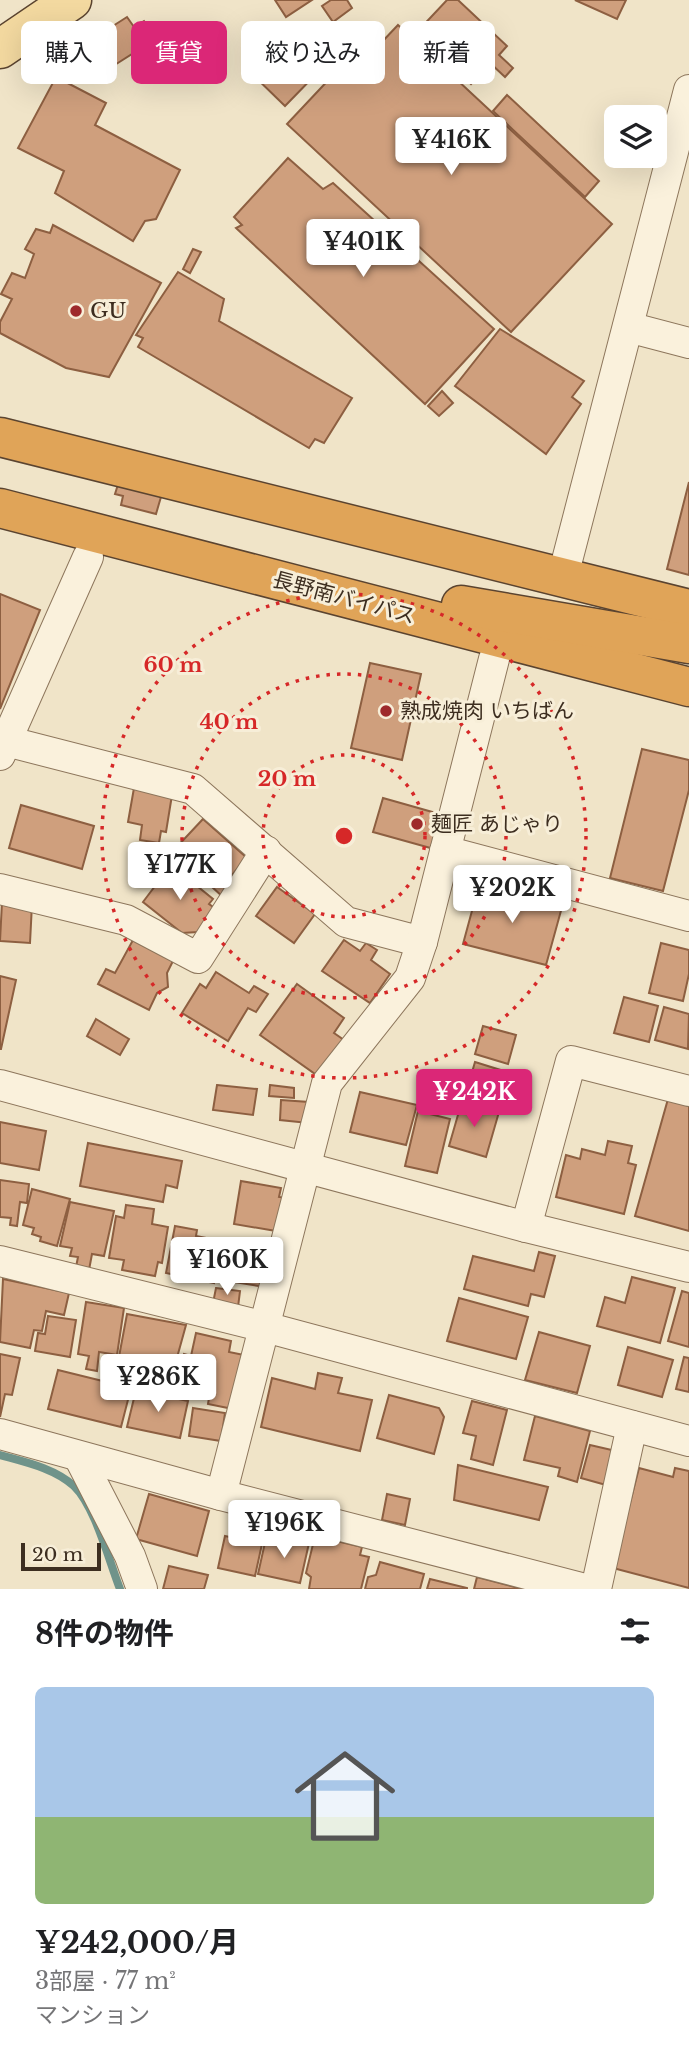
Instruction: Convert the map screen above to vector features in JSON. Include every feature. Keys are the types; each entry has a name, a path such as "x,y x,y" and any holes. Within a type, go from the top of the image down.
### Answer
{"highway":[{"path":"0,437 689,609"},
{"name":"長野南バイパス","path":"0,491 410,596 689,644"},
{"name":"長野南バイパス","path":"0,508 689,687"},
{"path":"0,535 689,708"}],"main road":[{"path":"0,49 72,0"}],"street":[{"path":"563,576 628,327 682,142 689,90"},
{"path":"628,327 689,343"},
{"path":"88,557 3,748 193,789 346,922 422,942"},
{"path":"221,1496 327,1083 410,978 422,942 494,659"},
{"path":"0,889 125,920 198,958 266,851"},
{"path":"445,851 689,916"},
{"path":"526,1227 571,1061 689,1091"},
{"path":"0,1085 526,1227 689,1267"},
{"path":"0,1261 265,1327 689,1441"},
{"path":"596,1589 632,1426"},
{"path":"0,1434 221,1496 584,1589"},
{"path":"79,1457 130,1556 142,1589"}],"building":[{"path":"275,0 312,0 286,17"},
{"path":"331,0 347,0 352,8 332,21 322,6"},
{"path":"447,0 458,0 480,21 427,21"},
{"path":"575,0 626,0 617,19"},
{"path":"127,17 131,23 131,55 117,64 117,23"},
{"path":"399,26 399,84 461,84 612,224 511,332 287,124 325,84 385,84 385,39"},
{"path":"495,35 507,46 499,55 513,68 505,77 495,68"},
{"path":"52,84 69,84 106,103 95,125 180,170 156,219 145,221 133,241 55,193 64,171 18,148"},
{"path":"262,84 306,84 285,106"},
{"path":"507,95 599,181 585,197 493,111"},
{"path":"288,158 323,189 333,183 494,329 425,404 236,228 242,225 234,217"},
{"name":"GU","path":"53,225 161,283 109,377 66,368 0,333 0,322 12,299 1,294 12,273 25,278 34,254 25,249 36,229 50,233"},
{"path":"193,249 201,252 190,273 183,269"},
{"path":"178,272 224,299 219,321 352,398 324,443 315,439 309,448 138,347 143,338 136,335"},
{"path":"500,329 584,381 572,397 581,404 546,454 455,386"},
{"path":"442,391 453,403 439,416 428,406"},
{"path":"120,478 163,490 156,514 121,505 123,496 115,494"},
{"path":"689,482 689,575 667,569"},
{"path":"0,594 40,610 0,709"},
{"name":"熟成焼肉 いちばん","path":"370,663 421,674 402,760 351,748"},
{"path":"642,749 689,760 689,790 663,891 610,878"},
{"path":"134,788 172,795 166,832 161,831 159,843 140,840 142,825 128,822"},
{"path":"383,798 443,815 434,849 373,832"},
{"path":"21,805 94,826 82,869 9,848"},
{"path":"203,819 247,858 232,875 239,881 223,897 173,851"},
{"path":"171,865 213,899 209,904 216,909 198,932 182,933 143,902"},
{"path":"479,885 562,907 546,965 463,944"},
{"path":"277,887 315,914 294,943 256,916"},
{"path":"2,902 32,904 30,943 0,941"},
{"path":"133,940 173,961 167,973 168,987 157,993 149,1010 98,984 106,969 115,973"},
{"path":"344,940 360,951 366,943 377,950 371,960 390,974 370,1003 322,971"},
{"path":"661,943 689,950 689,974 683,1001 649,993"},
{"path":"216,972 249,993 254,986 268,994 256,1012 248,1008 228,1041 182,1013 200,984 206,988"},
{"path":"0,976 16,980 1,1049 0,1049"},
{"path":"297,984 344,1018 334,1033 344,1040 318,1076 260,1035"},
{"path":"624,997 658,1006 649,1042 614,1033"},
{"path":"664,1007 689,1014 688,1049 655,1040"},
{"path":"96,1019 129,1039 120,1055 87,1036"},
{"path":"483,1026 516,1035 508,1064 475,1054"},
{"path":"475,1062 507,1072 498,1102 466,1093"},
{"path":"217,1085 257,1089 253,1115 213,1110"},
{"path":"270,1085 294,1088 294,1098 269,1096"},
{"path":"360,1092 417,1105 406,1145 350,1132"},
{"path":"668,1099 689,1104 689,1231 635,1216"},
{"path":"281,1100 309,1102 308,1123 280,1120"},
{"path":"462,1101 499,1112 486,1157 449,1146"},
{"path":"418,1111 450,1119 437,1173 405,1166"},
{"path":"0,1122 46,1131 39,1170 0,1163"},
{"path":"608,1141 632,1146 628,1163 636,1165 624,1214 556,1197 566,1155 580,1159 582,1149 605,1155"},
{"path":"88,1143 182,1161 177,1188 166,1185 163,1202 80,1186"},
{"path":"0,1180 29,1184 27,1203 20,1202 17,1226 10,1225 11,1218 0,1217"},
{"path":"241,1181 281,1188 279,1197 287,1198 282,1232 234,1224"},
{"path":"32,1189 70,1199 57,1246 40,1241 41,1237 32,1234 34,1228 23,1225"},
{"path":"70,1202 114,1211 104,1256 92,1254 89,1270 76,1267 78,1257 70,1256 72,1248 60,1246"},
{"path":"126,1205 154,1209 152,1224 168,1227 162,1263 158,1262 155,1276 122,1270 124,1260 109,1258 116,1216 124,1218"},
{"path":"175,1226 197,1230 196,1236 222,1241 214,1283 166,1273"},
{"path":"225,1248 269,1255 265,1287 221,1280"},
{"path":"539,1252 555,1256 544,1297 531,1294 528,1306 464,1289 473,1256 534,1271"},
{"path":"632,1277 675,1288 660,1343 597,1326 605,1297 625,1303"},
{"path":"3,1279 69,1293 64,1315 46,1311 42,1331 34,1330 30,1348 0,1342"},
{"path":"216,1288 240,1291 238,1307 213,1303"},
{"path":"682,1291 689,1293 689,1347 668,1341"},
{"path":"459,1298 528,1317 516,1359 447,1341"},
{"path":"86,1302 124,1308 117,1355 99,1352 97,1371 86,1369 89,1356 78,1354"},
{"path":"127,1314 186,1325 173,1372 118,1362"},
{"path":"48,1316 76,1320 70,1357 35,1351 38,1333 45,1334"},
{"path":"539,1332 590,1346 577,1393 525,1380"},
{"path":"196,1333 231,1341 229,1352 244,1355 233,1409 208,1404 209,1398 175,1391 184,1354 191,1356"},
{"path":"628,1347 673,1360 662,1397 618,1385"},
{"path":"0,1354 20,1358 12,1395 5,1394 0,1417"},
{"path":"684,1357 689,1358 689,1392 676,1389"},
{"path":"58,1370 131,1388 121,1427 48,1409"},
{"path":"318,1373 342,1378 338,1393 372,1400 360,1451 261,1427 272,1378 315,1389"},
{"path":"136,1390 188,1401 180,1438 127,1427"},
{"path":"389,1395 439,1408 444,1417 434,1454 377,1438"},
{"path":"472,1401 507,1410 493,1465 471,1459 476,1436 463,1433"},
{"path":"193,1408 225,1413 221,1441 189,1436"},
{"path":"535,1416 590,1431 577,1482 558,1476 560,1468 524,1460"},
{"path":"590,1445 616,1451 606,1485 581,1478"},
{"path":"458,1465 548,1487 539,1520 454,1500"},
{"path":"639,1468 673,1477 675,1468 689,1471 689,1588 613,1568"},
{"path":"149,1494 209,1511 197,1556 136,1539"},
{"path":"387,1494 410,1499 405,1525 382,1520"},
{"path":"225,1536 262,1544 255,1576 218,1568"},
{"path":"315,1536 362,1547 360,1555 369,1557 361,1589 309,1589 311,1577 306,1573"},
{"path":"266,1538 309,1543 300,1583 258,1574"},
{"path":"380,1562 424,1574 420,1589 365,1589 368,1577 376,1575"},
{"path":"169,1566 208,1575 204,1589 163,1589"},
{"path":"477,1577 522,1589 474,1589"},
{"path":"430,1579 467,1588 467,1589 427,1589"}],"waterway":[{"path":"0,1455 48,1470 74,1486 95,1520 120,1589"}],"place":[{"name":"GU","path":"76,311"},
{"name":"熟成焼肉 いちばん","path":"386,711"},
{"name":"麺匠 あじゃり","path":"417,824"}]}
